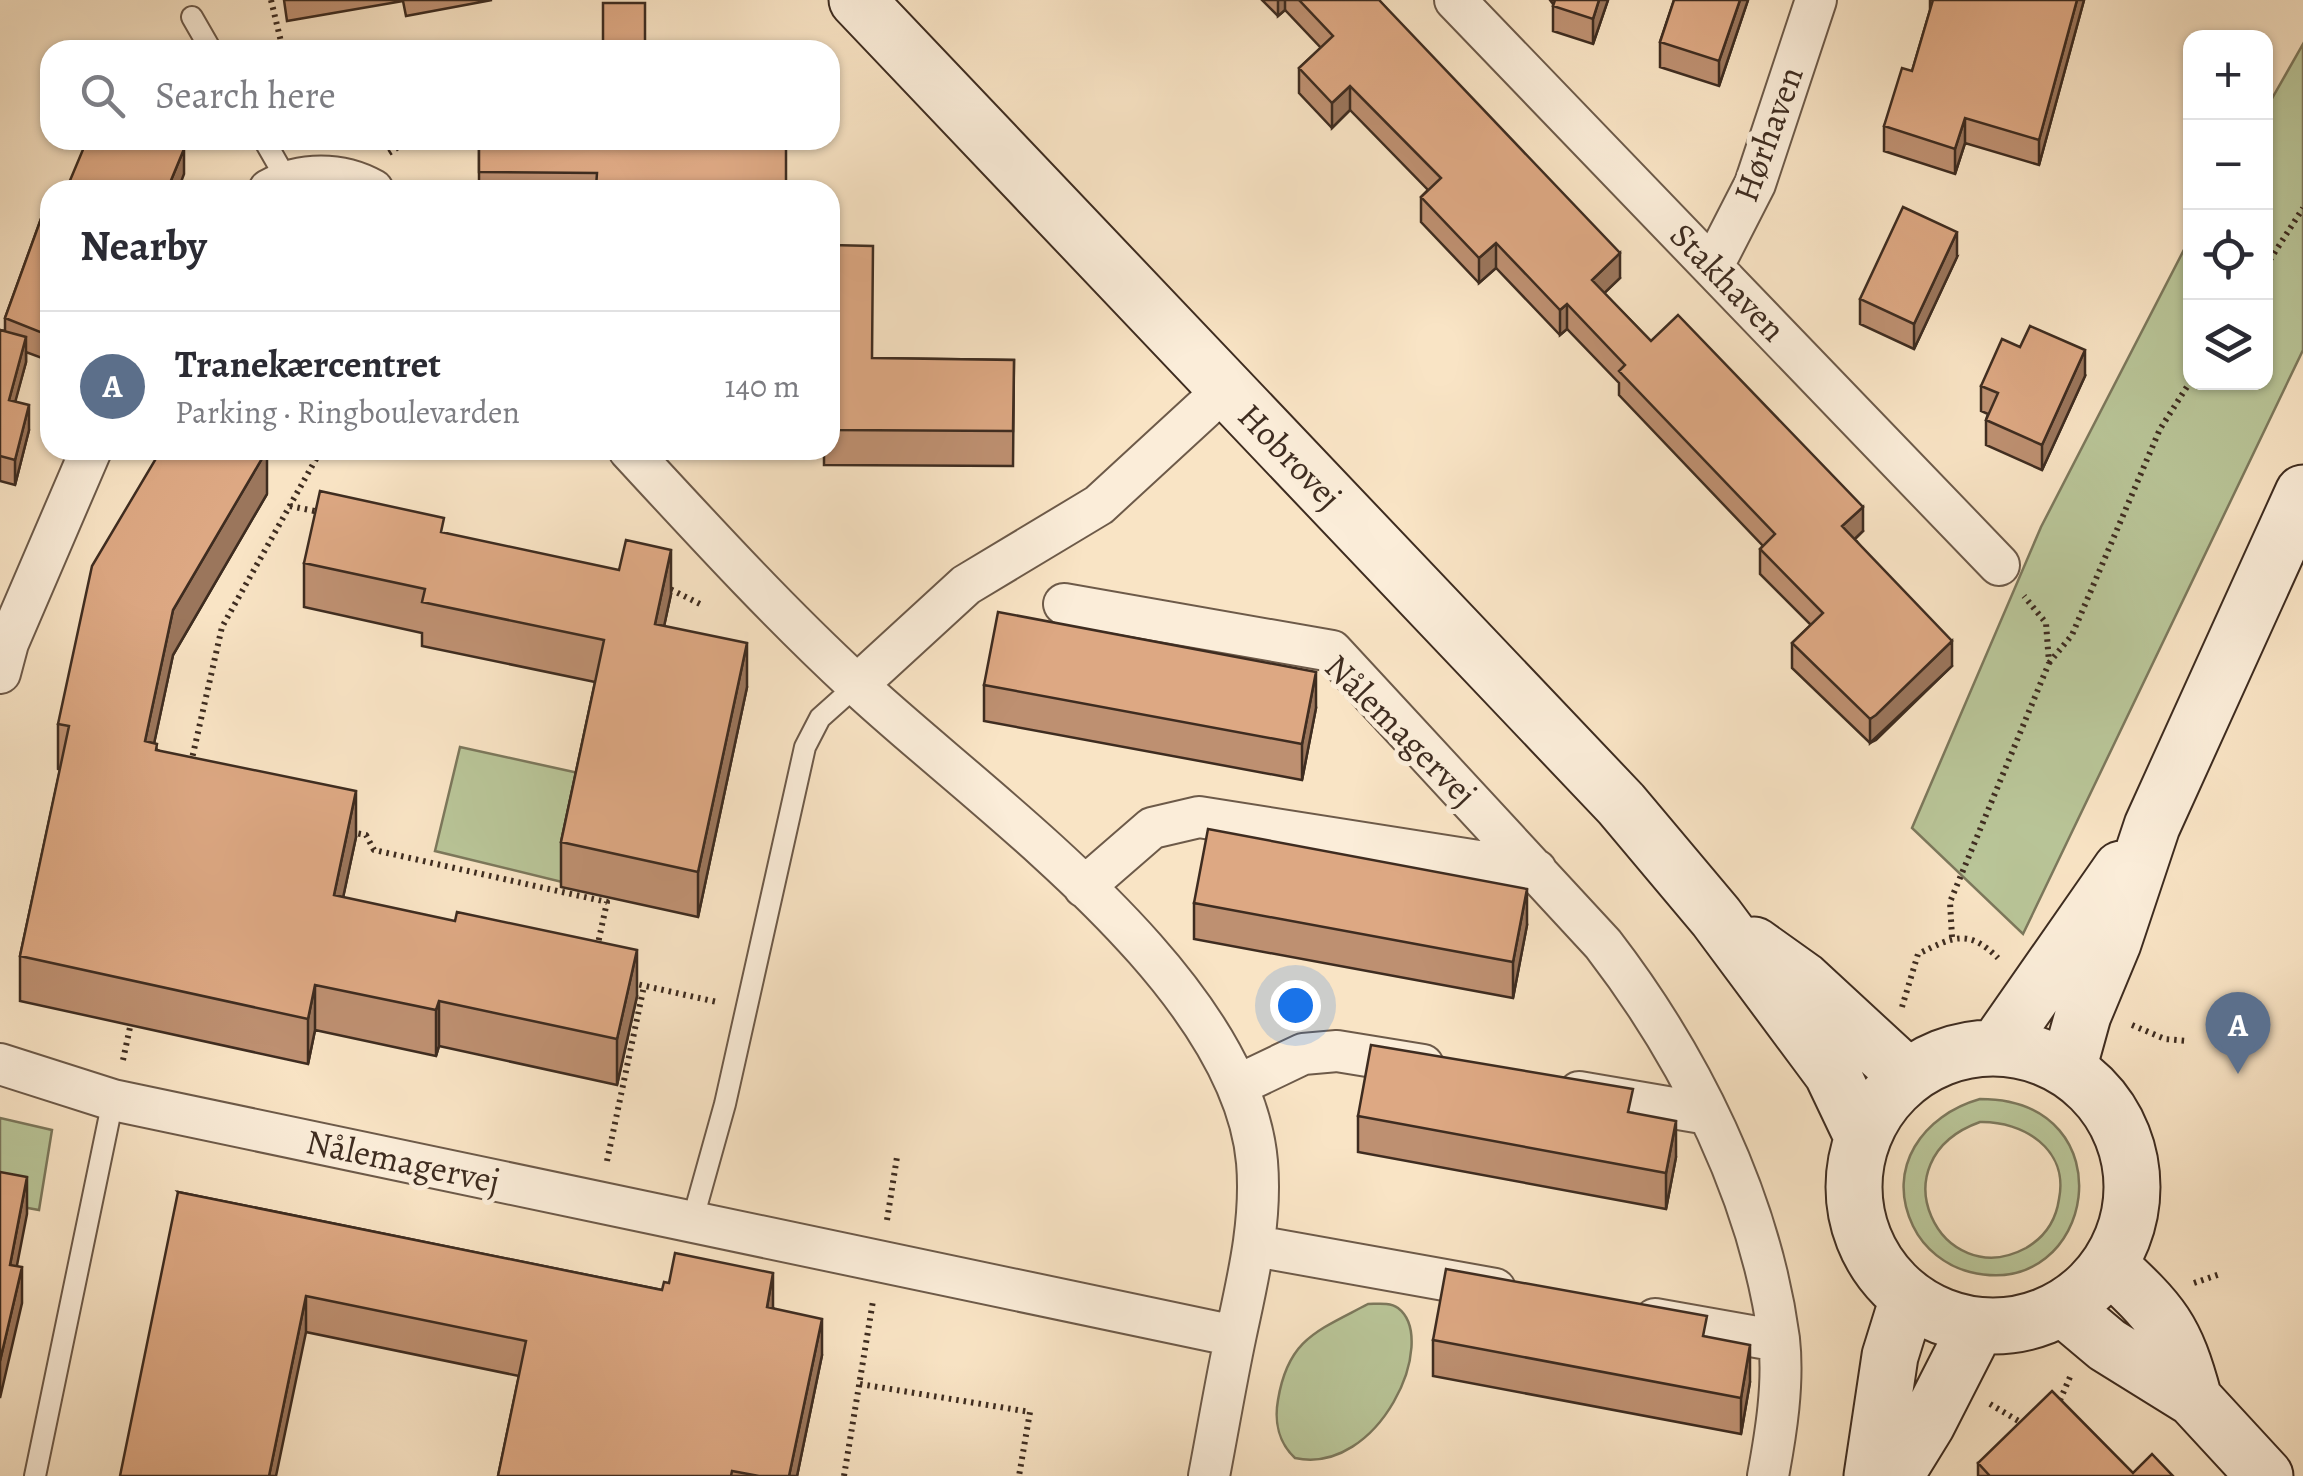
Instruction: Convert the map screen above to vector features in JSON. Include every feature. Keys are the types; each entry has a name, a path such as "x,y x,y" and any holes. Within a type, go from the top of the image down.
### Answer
{"main road":[{"name":"Hobrovej","path":"856,0 1621,804 1716,917 1832,1073 1862,1136"},
{"path":"2068,1069 2083,1015 2114,943 2152,826 2303,494"},
{"path":"1997,1047 2152,826"},
{"name":"Hobrovej","path":"1716,917 1804,980 1907,1076"},
{"path":"1997,1047 2034,1053 2068,1069 2102,1098 2124,1138 2130,1166 2128,1224 2109,1265 2062,1308 2006,1326 1977,1326 1941,1316 1908,1298 1883,1273 1864,1242 1854,1207 1854,1171 1862,1136 1881,1103 1907,1076 1949,1054 1997,1047"},
{"path":"2109,1265 2152,1305 2180,1345 2194,1398"},
{"path":"1872,1476 1890,1356 1908,1298"},
{"path":"2062,1308 2107,1345 2194,1398 2265,1476"},
{"path":"1895,1476 1928,1424 1977,1326"}],"street":[{"name":"Stakhaven","path":"1455,0 1999,565"},
{"name":"Hørhaven","path":"1713,266 1755,184 1816,0"},
{"path":"306,180 329,176 342,180"},
{"path":"856,685 966,585 1099,505 1225,389"},
{"path":"0,673 8,642 86,460"},
{"path":"637,460 742,572 856,685 1084,888 1134,938 1194,1012 1238,1086 1257,1161 1255,1246 1209,1476"},
{"name":"Nålemagervej","path":"1064,604 1332,651 1536,870 1643,996 1708,1114 1752,1218 1779,1341 1777,1428 1768,1476"},
{"name":"Nålemagervej","path":"1084,888 1152,828 1199,817 1536,870"},
{"path":"1238,1086 1304,1054 1338,1051 1454,1071"},
{"name":"Nålemagervej","path":"0,1064 113,1100 1236,1336"},
{"path":"1532,1084 1708,1114"},
{"path":"1255,1246 1527,1295"},
{"path":"1624,1313 1779,1341"}],"lane":[{"path":"192,17 206,40"},
{"path":"267,150 276,180"},
{"path":"692,1222 748,1009 805,747 820,718 856,685"},
{"path":"34,1476 113,1100"}],"path":[{"path":"271,0 281,40"},
{"path":"2273,255 2303,208"},
{"path":"1952,937 1950,902 2048,663 2072,635 2160,429 2185,390"},
{"path":"188,774 222,627 315,460"},
{"path":"290,506 328,514"},
{"path":"1999,565 2046,623 2048,663"},
{"path":"657,585 676,589 702,605"},
{"path":"348,831 366,835 374,850 607,902 624,896"},
{"path":"596,956 607,902"},
{"path":"626,982 748,1009"},
{"path":"598,1202 644,986"},
{"path":"113,1100 136,1004"},
{"path":"2135,1025 2165,1040 2186,1041"},
{"path":"844,1476 897,1157"},
{"path":"860,1384 1030,1412 1019,1476"}],"green space":[{"path":"2303,44 2303,350 2023,934 1912,828 2041,527 2183,252 2183,390 2273,390 2273,97"},
{"path":"460,747 583,774 562,882 435,851"},
{"path":"1980,1099 2028,1108 2059,1130 2076,1162 2078,1197 2068,1231 2046,1258 2013,1273 1970,1272 1944,1261 1918,1234 1906,1205 1904,1184 1915,1147 1926,1131 1960,1107","holes":["1980,1122 1996,1123 2039,1141 2050,1152 2060,1181 2055,1214 2044,1233 2026,1248 1995,1257 1968,1253 1946,1238 1931,1216 1926,1191 1931,1164 1948,1140"]},
{"path":"0,1118 52,1130 39,1210 0,1203"},
{"path":"1368,1304 1395,1306 1409,1324 1411,1347 1406,1374 1394,1402 1376,1427 1352,1447 1325,1458 1295,1458 1279,1432 1277,1416 1289,1363 1297,1350 1320,1330"}],"building":[{"path":"1299,0 1379,0 1620,253 1592,280 1651,341 1678,315 1863,507 1842,526 1952,641 1876,715 1870,719 1792,643 1823,613 1760,549 1775,534 1619,371 1625,365 1567,304 1560,310 1496,243 1479,258 1421,197 1441,178 1350,86 1332,103 1299,68 1333,36"},
{"path":"1555,0 1599,0 1593,19 1553,6"},
{"path":"1674,0 1740,0 1719,61 1660,42"},
{"path":"1933,0 2077,0 2039,140 1965,118 1955,149 1884,126 1902,68 1912,71"},
{"path":"603,3 645,3 645,40 603,40"},
{"path":"83,150 184,150 171,180 70,180"},
{"path":"479,150 786,150 786,180 597,180 597,173 479,172"},
{"path":"1903,207 1957,232 1914,324 1860,299"},
{"path":"40,222 40,332 5,318"},
{"path":"840,245 873,246 872,358 1014,360 1013,431 840,430"},
{"path":"2030,326 2085,350 2042,445 1986,420 1998,393 1981,386 2002,339 2020,347"},
{"path":"0,330 26,337 9,400 29,405 15,460 0,456"},
{"path":"155,460 261,460 173,610 145,741 157,744 156,750 356,791 334,895 455,921 457,912 637,950 617,1039 439,1001 436,1010 315,985 308,1019 20,956 69,726 58,724 92,566"},
{"path":"320,491 444,518 441,532 619,570 626,540 671,550 655,624 747,643 698,872 561,842 604,640 422,602 425,589 304,563"},
{"path":"998,612 1316,672 1302,744 984,685"},
{"path":"1208,829 1527,889 1513,962 1194,903"},
{"path":"1371,1045 1633,1089 1628,1112 1676,1121 1666,1173 1358,1116"},
{"path":"0,1172 27,1177 10,1265 22,1267 0,1361"},
{"path":"178,1192 662,1290 664,1282 669,1283 675,1253 773,1273 767,1307 822,1319 789,1476 732,1471 731,1476 498,1476 526,1341 306,1296 269,1476 120,1476"},
{"path":"1446,1269 1707,1316 1703,1336 1750,1345 1741,1398 1433,1340"},
{"path":"2052,1391 2133,1473 2152,1454 2173,1476 1990,1476 1978,1463"}],"place":[{"name":"Tranekærcentret","path":"2238,1074"}]}
